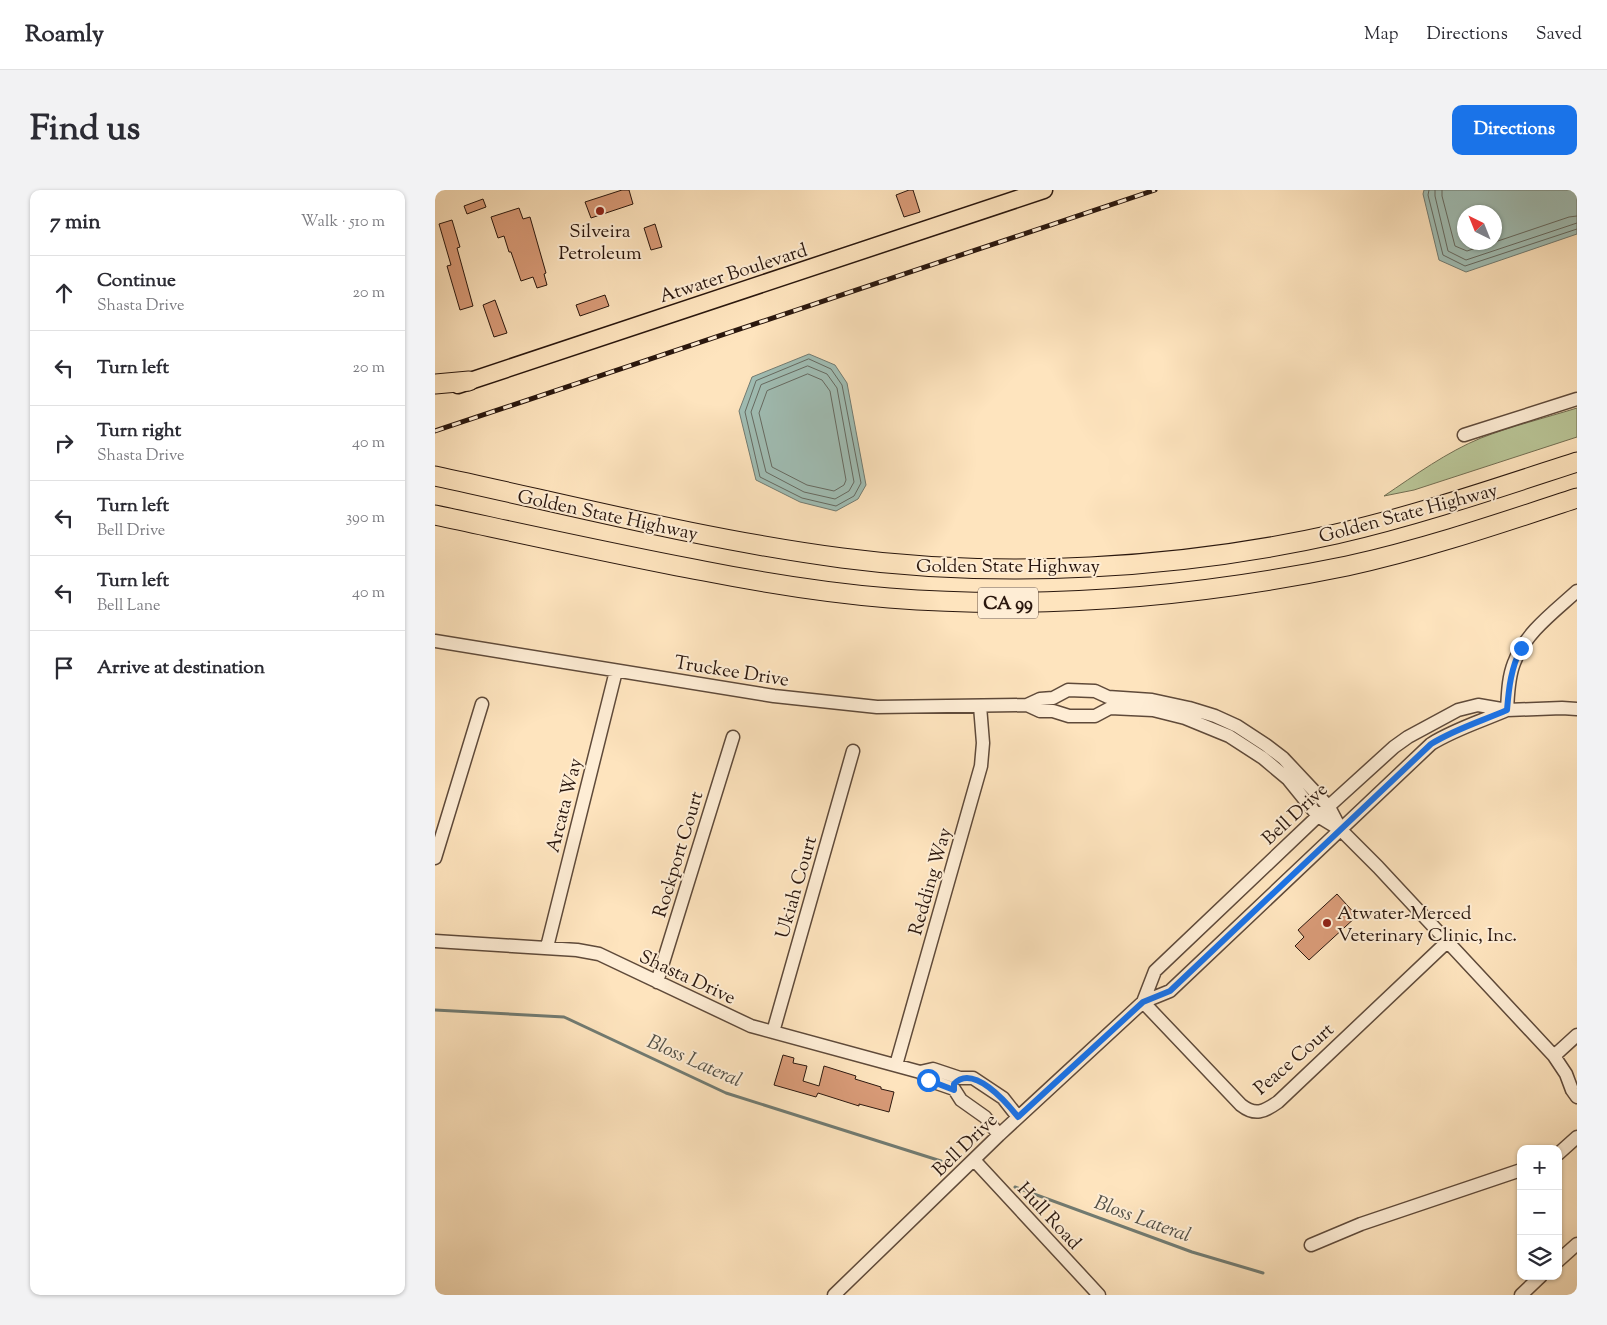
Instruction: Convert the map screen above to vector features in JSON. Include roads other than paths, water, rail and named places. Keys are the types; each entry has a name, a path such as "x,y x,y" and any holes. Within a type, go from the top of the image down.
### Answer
{"highway":[{"path":"435,384 469,381"},
{"name":"Golden State Highway","path":"437,477 731,541 842,558 897,564 1035,568 1103,566 1201,557 1335,534 1416,514 1577,462"},
{"name":"Golden State Highway","path":"435,515 774,584 887,598 995,603 1063,602 1150,596 1256,583 1350,565 1432,544 1577,498"}],"main road":[{"name":"Atwater Boulevard","path":"435,393 1044,190"}],"street":[{"path":"1464,435 1577,399"},
{"path":"1507,710 1513,664 1521,648 1544,620 1577,590"},
{"name":"Truckee Drive","path":"435,641 774,696 877,707 1027,705 1040,699 1053,698 1068,690 1095,691 1108,697 1152,700 1185,718 1248,741 1283,758 1329,806 1341,830"},
{"name":"Arcata Way","path":"547,947 616,671"},
{"path":"1068,690 1059,704 1061,710 1069,716"},
{"path":"1095,691 1101,703 1100,709 1095,716"},
{"path":"435,858 482,704"},
{"name":"Truckee Drive","path":"1027,705 1041,711 1053,711 1069,716 1095,716 1110,708 1171,709"},
{"name":"Bell Drive","path":"1143,1002 1155,971 1394,746 1426,726 1458,710 1478,705 1507,710 1577,709"},
{"name":"Redding Way","path":"896,1065 981,766 983,743 980,706"},
{"name":"Bell Drive","path":"834,1295 1018,1117 1143,1002 1170,991 1431,744 1444,735 1507,710"},
{"name":"Rockport Court","path":"657,982 733,737"},
{"name":"Truckee Drive","path":"1248,741 1299,792 1319,816 1341,830"},
{"name":"Ukiah Court","path":"773,1032 853,751"},
{"path":"1341,830 1555,1056 1571,1076 1569,1086 1577,1097"},
{"name":"Shasta Drive","path":"435,941 547,947 599,954 751,1026 920,1072 933,1069 957,1084 961,1100 985,1117 999,1135"},
{"name":"Peace Court","path":"1143,1002 1241,1104 1248,1110 1257,1112 1267,1110 1278,1102 1447,942"},
{"path":"1555,1056 1577,1035"},
{"name":"Shasta Drive","path":"957,1084 973,1078 1003,1098 1018,1117"},
{"path":"1562,1150 1577,1137"},
{"name":"Hull Road","path":"974,1160 1099,1295"},
{"path":"1311,1245 1361,1224 1517,1171"},
{"path":"1562,1257 1577,1244"},
{"path":"1521,1295 1537,1280"}],"water":[{"path":"1424,190 1577,190 1577,234 1466,272 1439,260 1423,194"},
{"path":"809,354 835,365 847,383 866,485 858,499 836,511 800,502 756,480 739,411 752,377"}],"waterway":[{"name":"Bloss Lateral","path":"435,1010 564,1017 726,1093 941,1161"},
{"name":"Bloss Lateral","path":"1015,1187 1192,1252 1263,1273"}],"railway":[{"path":"435,431 1155,190"}],"place":[{"name":"Silveira Petroleum","path":"600,211"},
{"name":"Atwater-Merced Veterinary Clinic, Inc.","path":"1327,923"}]}
